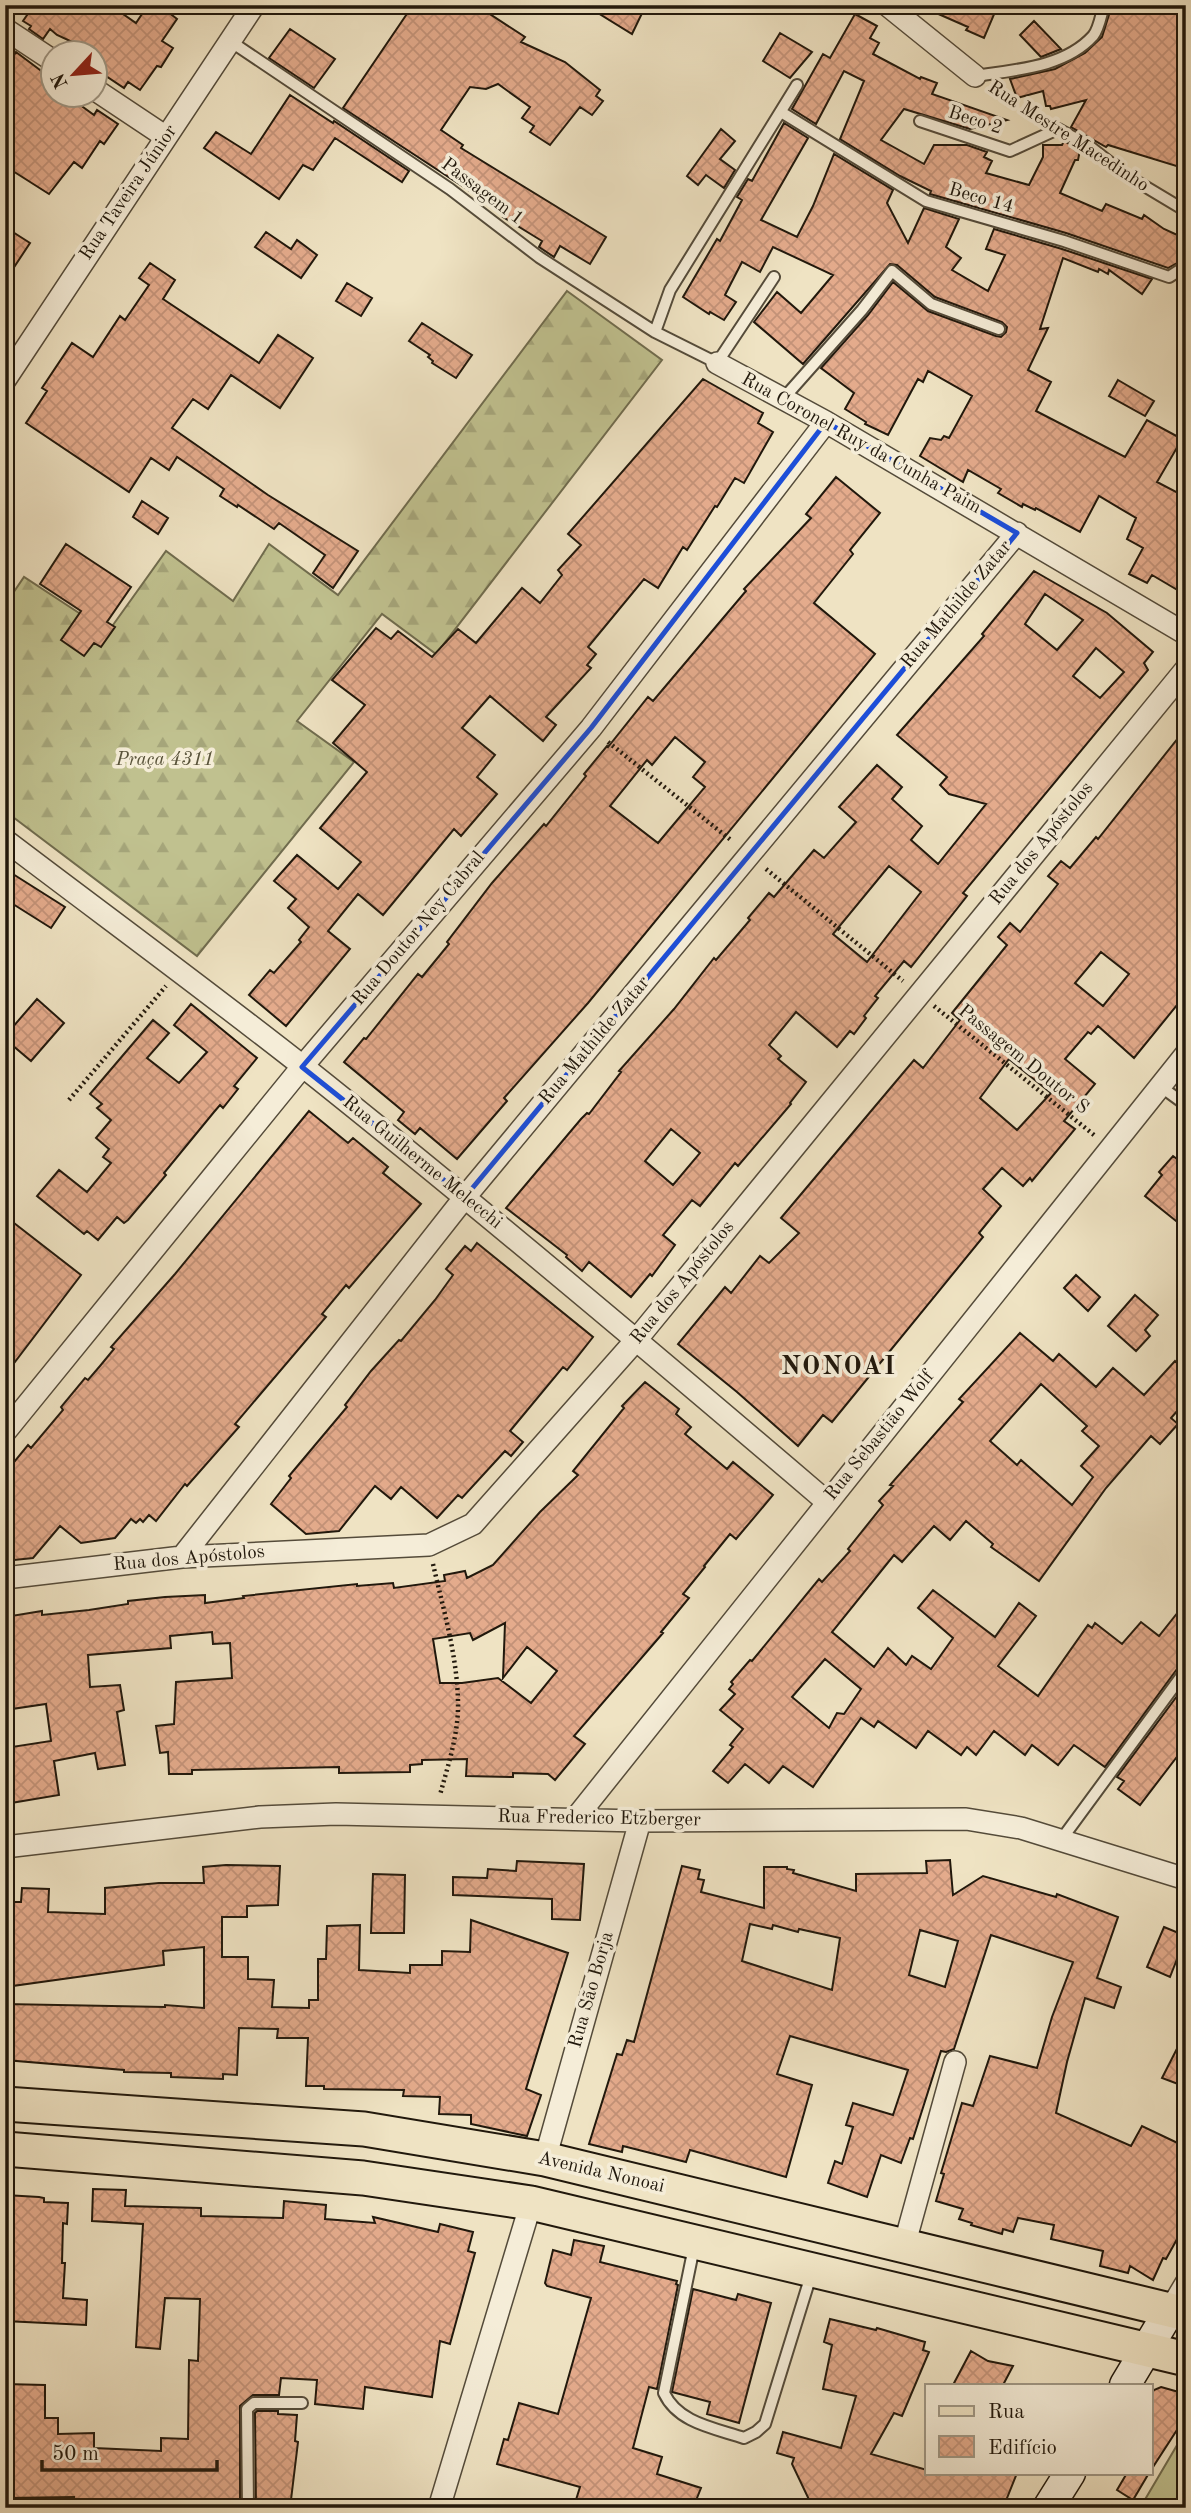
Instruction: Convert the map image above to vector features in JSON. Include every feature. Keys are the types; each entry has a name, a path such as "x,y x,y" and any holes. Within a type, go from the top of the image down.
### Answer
{"main road":[{"name":"Avenida Nonoai","path":"5,2104 364,2129 545,2159 904,2246 1181,2302"},
{"path":"5,2149 363,2178 531,2203 1186,2359"}],"street":[{"name":"Rua Taveira Júnior","path":"5,380 254,5"},
{"name":"Rua Mestre Macedinho","path":"887,5 975,76"},
{"path":"5,29 38,51"},
{"path":"108,98 166,137"},
{"name":"Rua Coronel Ruy da Cunha Paim","path":"717,363 826,422 1186,634"},
{"name":"Rua Doutor Ney Cabral","path":"5,1432 302,1066 591,728 826,422"},
{"name":"Rua Mathilde Zatar","path":"182,1557 465,1197 1017,533"},
{"name":"Rua dos Apóstolos","path":"5,1578 182,1557 429,1545 473,1524 637,1339 1186,668"},
{"name":"Rua Guilherme Melecchi","path":"5,840 302,1066 465,1197 637,1339 827,1502"},
{"name":"Rua Sebastião Wolf","path":"575,1819 1185,1056"},
{"name":"Rua Frederico Etzberger","path":"5,1847 260,1817 335,1814 640,1821 966,1819 1021,1828 1186,1879"},
{"name":"Rua São Borja","path":"545,2159 640,1821"},
{"path":"904,2246 955,2062"},
{"path":"439,2508 531,2203"},
{"path":"1126,2384 1181,2302"},
{"path":"1048,2508 1069,2474"}],"lane":[{"path":"975,76 1041,65 1076,50 1095,34 1104,5"},
{"name":"Passagem 1","path":"230,41 450,189 539,257 654,332 717,363"},
{"path":"654,332 670,290 797,85"},
{"name":"Beco 14","path":"781,112 926,201 1064,241 1168,277 1186,266"},
{"name":"Beco 2","path":"920,121 1010,151 1058,130"},
{"name":"Rua Mestre Macedinho","path":"1058,130 1089,146 1126,174 1186,211"},
{"path":"783,399 863,310 892,271 931,304 999,329"},
{"path":"717,363 774,277"},
{"path":"1160,1086 1186,1105"},
{"path":"1061,1840 1186,1670"},
{"path":"695,2242 664,2393 670,2406 682,2417 744,2438 765,2424 813,2270"},
{"path":"248,2508 247,2409 254,2403 302,2403"}],"path":[{"name":"Rua Mestre Macedinho","path":"975,76 1007,102 1058,130"},
{"path":"69,1100 178,972"},
{"name":"Passagem Doutor S","path":"919,994 1110,1148"},
{"path":"429,1545 452,1651 458,1702 455,1738 434,1816"}],"highlighted area":[{"path":"826,422 1017,533 465,1197 302,1067 591,728"}],"green space":[{"name":"Praça 4311","path":"567,291 662,360 436,654 382,614 297,721 354,762 197,956 5,811 5,605 24,577 108,632 166,551 233,601 269,544 338,595"},
{"path":"1186,2430 1186,2508 1140,2508"}],"building":[{"path":"34,5 110,5 136,23 148,5 159,5 177,19 162,41 173,48 161,67 157,66 140,90 128,82 124,88 108,77 108,38 64,38 50,29 42,38 23,21"},
{"path":"413,5 476,5 525,37 521,42 565,62 600,90 596,96 603,101 592,115 580,107 550,145 530,132 534,126 522,118 530,107 498,84 486,89 470,87 441,130 463,145 461,148 606,237 590,264 560,246 554,257 539,247 542,241 503,217 505,214 343,108"},
{"path":"585,5 646,5 632,34"},
{"path":"918,5 998,5 984,38 966,30 968,27"},
{"path":"1112,5 1186,5 1186,169 1108,145 1106,147 1071,127 1086,100 1051,109 1046,106 1043,91 1017,98 1010,79 1055,69 1085,53 1102,37"},
{"path":"855,14 877,26 870,38 879,43 873,54 920,79 921,77 937,83 932,94 1007,120 970,129 904,109 881,140 924,164 934,145 967,145 987,152 984,157 992,161 986,173 1029,185 1043,157 1043,145 1062,145 1064,141 1080,150 1078,160 1075,160 1060,193 1102,211 1106,204 1142,219 1144,215 1164,229 1186,239 1186,258 1168,268 1066,233 930,194 931,191 900,176 840,139 864,81 844,71 816,124 792,109 823,54 830,58"},
{"path":"1034,21 1061,49 1041,57 1020,35"},
{"path":"290,29 335,59 314,88 269,58"},
{"path":"780,33 812,52 790,78 763,61"},
{"path":"16,52 38,68 38,108 84,108 94,115 97,110 118,124 104,144 100,141 82,168 74,162 49,194 5,166 5,69"},
{"path":"290,95 409,171 402,182 335,138 313,170 303,165 279,199 204,148 216,132 251,154"},
{"path":"784,123 808,138 761,220 797,237 834,154 893,190 887,203 908,243 924,208 959,219 946,247 961,258 952,270 988,291 1005,255 986,249 994,229 1152,279 1142,294 1109,270 1108,274 1099,269 1098,272 1063,258 1040,329 1048,328 1028,370 1051,382 1036,411 1125,457 1147,420 1182,439 1157,482 1186,497 1186,595 1152,575 1147,583 1129,574 1143,548 1127,539 1136,518 1099,496 1080,532 1036,508 1035,510 1023,504 1022,507 998,493 1001,489 968,470 963,482 920,456 930,438 949,438 972,396 928,371 923,382 918,379 888,435 865,424 866,422 845,409 854,393 821,368 893,282 928,311 996,336 1001,337 1006,332 1007,327 1002,322 935,297 897,265 890,264 803,364 754,322 777,292 801,313 833,275 773,247 760,272 742,262 725,295 736,302 724,320 710,312 709,314 683,297 717,239 720,241 742,200 737,197 748,179 752,181"},
{"path":"721,129 735,141 720,159 735,170 724,188 706,175 698,185 687,176"},
{"path":"5,227 30,243 5,281"},
{"path":"266,232 291,249 297,240 317,255 301,278 255,247"},
{"path":"150,263 175,280 163,299 259,363 278,335 313,358 280,408 231,375 208,409 193,399 172,428 268,495 358,551 333,588 313,573 325,555 279,523 274,529 220,496 224,489 177,457 169,470 151,458 129,492 26,423 47,391 42,388 72,343 93,357 120,316 125,320 149,285 139,278"},
{"path":"347,283 372,298 361,316 336,301"},
{"path":"422,323 472,355 456,378 432,363 428,357 430,355 409,341"},
{"path":"703,379 763,413 758,423 773,432 744,483 735,478 687,550 683,547 658,588 644,579 588,647 596,654 587,665 591,668 546,717 556,725 543,741 490,696 462,728 495,755 477,777 497,794 461,836 454,829 383,915 358,894 328,931 350,949 286,1026 249,995 270,970 274,973 301,942 299,940 309,927 288,908 296,899 274,881 297,855 338,889 361,862 320,828 367,772 333,743 365,705 332,680 376,628 391,639 398,631 432,657 458,629 476,643 522,588 540,603 562,575 558,570 581,545 568,534"},
{"path":"1118,380 1154,401 1145,416 1109,396"},
{"path":"836,477 880,513 850,550 853,554 814,603 875,654 588,1003 504,1098 507,1101 457,1159 420,1128 415,1134 398,1120 404,1112 344,1062 418,974 422,977 492,883 544,824 546,826 586,776 584,774 648,697 653,701 746,591 744,589 811,518 806,514","holes":["675,737 705,762 693,777 705,787 658,843 610,806 647,760 652,765"]},
{"path":"142,501 168,518 158,534 133,517"},
{"path":"66,544 131,587 107,622 115,627 101,647 94,643 84,656 61,640 81,611 40,584"},
{"path":"1034,571 1107,613 1153,652 1144,663 1148,670 963,893 967,896 911,967 904,961 875,996 878,998 854,1034 850,1031 837,1047 796,1012 769,1045 781,1056 778,1059 806,1082 791,1104 738,1166 735,1163 700,1206 692,1200 663,1235 675,1245 652,1276 650,1274 631,1297 589,1262 582,1271 567,1255 506,1208 581,1119 589,1114 621,1072 619,1071 674,1009 714,958 716,960 750,920 748,918 769,893 774,897 814,850 824,858 856,822 839,807 877,765 902,787 892,799 922,826 911,840 938,864 986,804 949,794 940,785 947,777 897,735 984,636 982,634","holes":["1045,594 1083,620 1057,650 1025,624","1096,648 1124,672 1100,698 1073,676","889,866 921,892 867,962 833,934","671,1129 700,1153 673,1185 645,1161"]},
{"path":"1186,728 1186,994 1134,1058 1098,1026 1091,1034 1088,1032 1065,1059 1095,1084 1064,1121 1075,1129 1032,1181 1030,1178 1023,1186 1002,1168 983,1189 1001,1206 979,1233 983,1237 832,1422 823,1415 798,1446 678,1344 725,1287 731,1293 760,1256 769,1263 799,1233 781,1218 914,1060 923,1068 960,1020 952,1013 1007,945 998,937 1010,923 1020,932 1058,884 1048,876 1061,861 1070,868 1096,837 1098,839","holes":["1101,952 1129,974 1103,1006 1075,983","1009,1059 1051,1093 1017,1130 980,1098"]},
{"path":"5,869 65,907 51,928 5,899"},
{"path":"37,999 64,1023 31,1061 5,1039 5,1036"},
{"path":"191,1004 257,1058 234,1086 238,1089 223,1108 220,1105 214,1112 128,1220 124,1223 117,1217 98,1240 87,1231 84,1234 37,1196 59,1170 87,1192 111,1163 103,1157 109,1149 96,1138 111,1120 97,1108 102,1104 90,1094 153,1020 169,1033 147,1058 179,1083 207,1052 174,1025"},
{"path":"309,1111 348,1143 353,1138 370,1152 388,1167 383,1173 421,1204 349,1288 346,1285 322,1314 326,1317 235,1424 239,1427 187,1486 185,1484 156,1521 149,1515 143,1522 140,1519 136,1523 131,1519 115,1538 81,1543 60,1526 33,1558 5,1561 5,1473 28,1445 31,1448 63,1410 61,1407 85,1378 88,1380 100,1366 114,1349 111,1347 175,1274"},
{"path":"1173,1156 1186,1166 1186,1229 1145,1196 1162,1175 1159,1172"},
{"path":"5,1216 81,1275 5,1375"},
{"path":"477,1243 593,1337 567,1370 563,1367 510,1431 523,1442 511,1456 505,1451 462,1498 458,1495 437,1518 401,1487 391,1499 375,1486 339,1531 306,1534 271,1504 291,1478 289,1476 347,1407 345,1405 371,1371 399,1340 401,1341 435,1300 453,1275 446,1269 465,1246 471,1251"},
{"path":"1076,1275 1100,1297 1088,1311 1064,1288"},
{"path":"1135,1295 1158,1315 1145,1330 1150,1336 1136,1351 1108,1326"},
{"path":"1020,1333 1053,1361 1059,1354 1096,1387 1113,1368 1144,1395 1175,1361 1186,1372 1186,1401 1171,1418 1178,1424 1160,1444 1151,1436 1106,1488 1039,1581 991,1547 993,1544 966,1521 950,1540 934,1526 902,1562 894,1555 832,1632 874,1667 888,1648 906,1665 912,1656 931,1669 953,1638 918,1608 933,1590 995,1637 1019,1603 1036,1616 998,1666 1038,1696 1088,1625 1092,1628 1095,1623 1122,1644 1141,1622 1159,1636 1186,1602 1186,1662 1180,1665 1105,1767 1074,1745 1058,1765 1032,1745 1025,1755 994,1731 976,1755 967,1747 961,1755 928,1731 916,1748 878,1721 874,1727 861,1718 813,1787 783,1766 769,1783 745,1764 728,1783 713,1771 733,1747 730,1745 743,1729 720,1710 735,1694 729,1689 733,1684 731,1682 750,1660 752,1661 819,1579 822,1582 850,1551 848,1549 883,1505 879,1501 893,1486 890,1485 963,1402 959,1399","holes":["1041,1384 1087,1426 1082,1431 1099,1446 1081,1466 1093,1477 1072,1505 1021,1460 1017,1465 990,1441","825,1659 861,1689 844,1714 837,1713 829,1728 792,1697"]},
{"path":"645,1382 679,1409 676,1414 691,1427 685,1434 727,1469 733,1462 773,1495 736,1539 730,1534 704,1566 683,1594 689,1598 661,1632 663,1633 574,1736 585,1744 555,1780 548,1774 513,1773 513,1777 466,1776 467,1759 422,1760 422,1764 410,1765 410,1772 339,1773 339,1767 192,1770 192,1774 169,1774 168,1752 160,1753 156,1726 174,1724 176,1682 232,1678 230,1643 213,1644 212,1632 170,1636 171,1648 88,1655 90,1687 120,1685 124,1710 117,1712 125,1765 98,1769 95,1753 54,1761 59,1795 5,1804 5,1748 51,1741 46,1704 5,1710 5,1617 42,1611 42,1615 89,1610 128,1604 128,1601 165,1597 205,1595 205,1603 244,1598 243,1596 357,1584 393,1583 394,1588 445,1581 444,1575 465,1571 467,1578 493,1565 540,1512 578,1475 573,1471 624,1408 622,1406","holes":["505,1623 503,1678 527,1647 557,1671 531,1703 498,1678 440,1683 433,1639 470,1633 473,1640"]},
{"path":"1186,1684 1186,1745 1140,1805 1118,1789 1124,1781 1117,1777"},
{"path":"950,1860 953,1895 983,1876 1056,1897 1057,1894 1118,1917 1097,1978 1121,1987 1114,2008 1085,1998 1056,2113 1131,2146 1142,2126 1186,2147 1186,2223 1166,2259 1163,2258 1153,2280 1130,2266 1128,2273 1100,2266 1103,2251 1051,2239 1054,2225 1018,2218 1013,2232 1003,2229 1002,2234 959,2219 963,2209 936,2201 944,2174 941,2173 962,2103 973,2106 990,2056 1037,2068 1052,2017 1073,1962 991,1935 954,2049 941,2051 913,2139 910,2138 901,2163 881,2155 867,2197 828,2183 835,2161 842,2164 853,2127 846,2125 853,2103 893,2115 908,2070 790,2036 777,2074 812,2085 786,2177 690,2150 686,2162 623,2146 622,2152 589,2144 617,2054 622,2055 627,2040 634,2042 682,1866 700,1870 698,1879 704,1880 701,1892 764,1908 764,1867 787,1867 794,1870 793,1873 856,1891 856,1874 927,1873 926,1861","holes":["750,1924 772,1929 773,1925 798,1932 799,1929 840,1938 832,1990 742,1961","920,1930 958,1941 945,1987 909,1975"]},
{"path":"517,1861 584,1864 580,1920 552,1919 552,1899 453,1895 453,1877 487,1878 488,1869 516,1871"},
{"path":"280,1866 278,1905 247,1906 247,1917 222,1917 222,1957 248,1957 248,1979 274,1980 272,2007 309,2008 309,2000 318,2000 318,1959 326,1959 327,1926 360,1925 359,1970 410,1973 410,1965 442,1965 442,1951 470,1952 471,1920 568,1953 526,2089 541,2095 527,2136 471,2124 471,2115 439,2114 440,2097 403,2096 404,2090 324,2089 324,2086 306,2086 308,2038 277,2038 278,2029 239,2028 237,2075 223,2074 223,2079 171,2077 171,2073 124,2072 5,2060 5,2004 165,2005 204,2008 204,1947 163,1951 164,1965 5,1987 6,1902 21,1902 22,1888 49,1889 48,1912 105,1914 105,1888 159,1883 204,1883 203,1867"},
{"path":"373,1874 405,1875 404,1933 371,1933"},
{"path":"1164,1927 1186,1936 1170,1977 1147,1967"},
{"path":"1186,2031 1186,2087 1162,2078"},
{"path":"93,2189 126,2190 125,2206 201,2208 201,2216 283,2218 284,2201 326,2205 325,2219 375,2223 373,2217 438,2232 440,2224 473,2232 468,2251 475,2253 450,2344 440,2341 432,2397 365,2387 363,2409 315,2404 317,2380 281,2378 279,2395 253,2395 240,2406 240,2508 131,2508 97,2504 91,2508 74,2508 74,2497 5,2498 5,2384 45,2385 45,2418 58,2418 58,2434 94,2433 94,2448 161,2451 161,2438 188,2439 189,2360 198,2361 200,2299 165,2298 160,2349 136,2347 143,2224 92,2221"},
{"path":"5,2195 39,2197 44,2198 44,2202 68,2203 67,2224 63,2223 63,2298 87,2300 86,2325 5,2321"},
{"path":"574,2240 604,2246 600,2262 677,2281 657,2389 649,2387 633,2448 662,2457 657,2474 701,2488 693,2508 592,2508 575,2503 580,2487 497,2464 504,2439 508,2440 519,2403 558,2414 591,2298 547,2286 545,2283 553,2250 571,2255"},
{"path":"693,2289 736,2300 738,2294 771,2303 739,2423 707,2414 710,2402 672,2392"},
{"path":"830,2319 876,2330 877,2328 925,2342 923,2350 929,2352 902,2416 894,2413 871,2454 925,2469 925,2474 1017,2474 1003,2508 813,2508 792,2464 794,2458 777,2453 783,2432 841,2448 856,2396 823,2389 832,2345 824,2342"},
{"path":"971,2351 988,2361 1013,2366 1004,2384 954,2384"},
{"path":"1161,2387 1186,2394 1186,2416 1152,2468 1152,2393"},
{"path":"257,2411 297,2415 295,2441 298,2442 290,2508 256,2508"},
{"path":"1126,2474 1148,2474 1133,2500 1117,2490"}],"district":[{"name":"NONOAI","path":"839,1367"}]}
